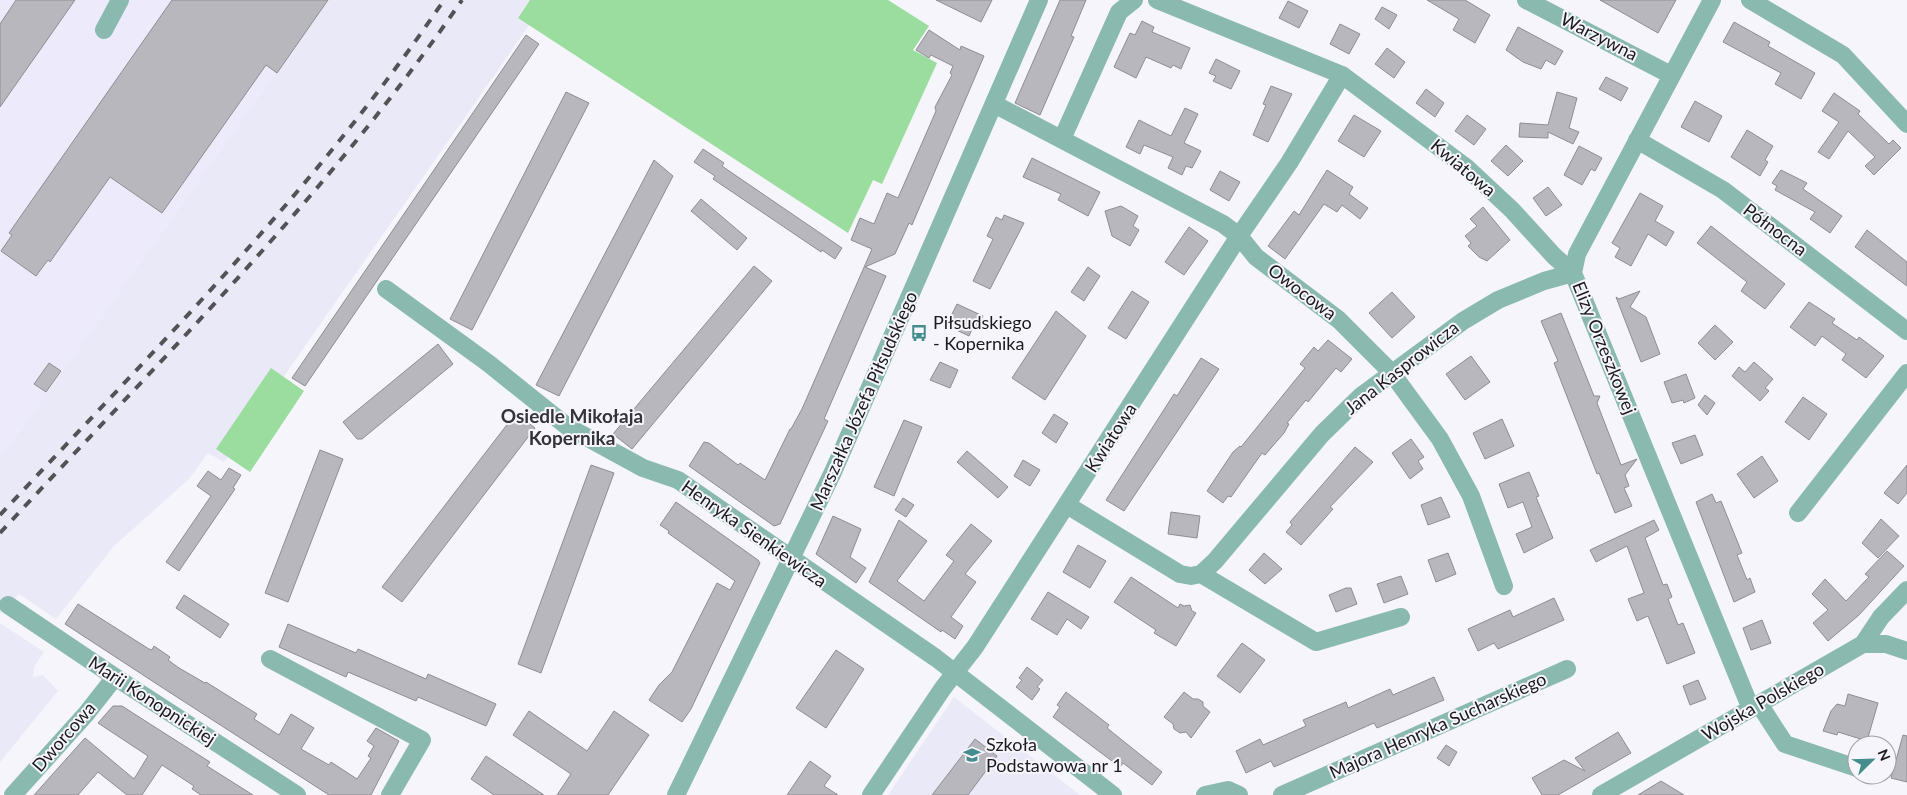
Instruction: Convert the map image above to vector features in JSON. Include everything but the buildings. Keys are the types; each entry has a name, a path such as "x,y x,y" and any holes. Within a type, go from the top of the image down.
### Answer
{"street":[{"path":"104,30 120,0"},
{"name":"Marszałka Józefa Piłsudskiego","path":"676,795 792,560 873,382 1039,0"},
{"path":"1062,139 1119,12 1134,0"},
{"name":"Kwiatowa","path":"1157,0 1342,76 1467,168 1512,210 1554,256 1573,272"},
{"name":"Warzywna","path":"1526,0 1671,75"},
{"name":"Elizy Orzeszkowej","path":"1712,0 1577,254 1573,272 1755,706 1785,744 1847,765"},
{"path":"1750,0 1843,55 1907,124"},
{"name":"Kwiatowa","path":"871,795 955,672 974,648 1068,505 1239,236 1289,162 1342,76"},
{"name":"Owocowa","path":"994,104 1223,224 1239,236 1256,257 1339,320 1391,372 1440,439 1471,496 1504,586"},
{"name":"Północna","path":"1637,140 1724,190 1907,331"},
{"name":"Jana Kasprowicza","path":"1201,574 1215,561 1322,434 1361,396 1391,372 1463,321 1498,300 1544,281 1573,272"},
{"name":"Henryka Sienkiewicza","path":"386,289 488,363 568,427 643,468 678,480 955,672 1113,795"},
{"path":"1798,512 1907,373"},
{"path":"1068,505 1180,574 1191,576 1201,574 1316,642 1401,617"},
{"name":"Wojska Polskiego","path":"1601,795 1863,644 1881,617 1907,590"},
{"name":"Marii Konopnickiej","path":"8,605 297,795"},
{"path":"1863,644 1886,644 1907,651"},
{"path":"270,659 422,740 390,795"},
{"name":"Majora Henryka Sucharskiego","path":"1282,795 1567,668"},
{"name":"Dworcowa","path":"13,795 86,714 115,677"},
{"path":"1205,795 1228,790 1239,795"}],"shaded area":[{"path":"0,0 328,0 0,459"},
{"path":"328,0 530,0 518,18 530,24 224,462 208,453 189,479 114,546 56,619 19,594 0,614 0,459"},
{"path":"0,623 44,652 34,667 33,677 43,675 58,691 0,762"},
{"name":"Szkoła Podstawowa nr 1","path":"954,697 1080,795 888,795"}],"green space":[{"path":"530,0 888,0 929,26 913,50 937,63 882,184 873,180 848,233 518,18"},
{"path":"271,368 304,391 250,472 216,449"}],"railway":[{"path":"0,515 175,329 288,202 343,137 395,69 444,0"},
{"path":"0,533 241,275 299,209 410,72 462,0"}],"place":[{"name":"Piłsudskiego - Kopernika","path":"919,333"},
{"name":"Szkoła Podstawowa nr 1","path":"972,755"}],"district":[{"name":"Osiedle Mikołaja Kopernika","path":"572,427"}]}
